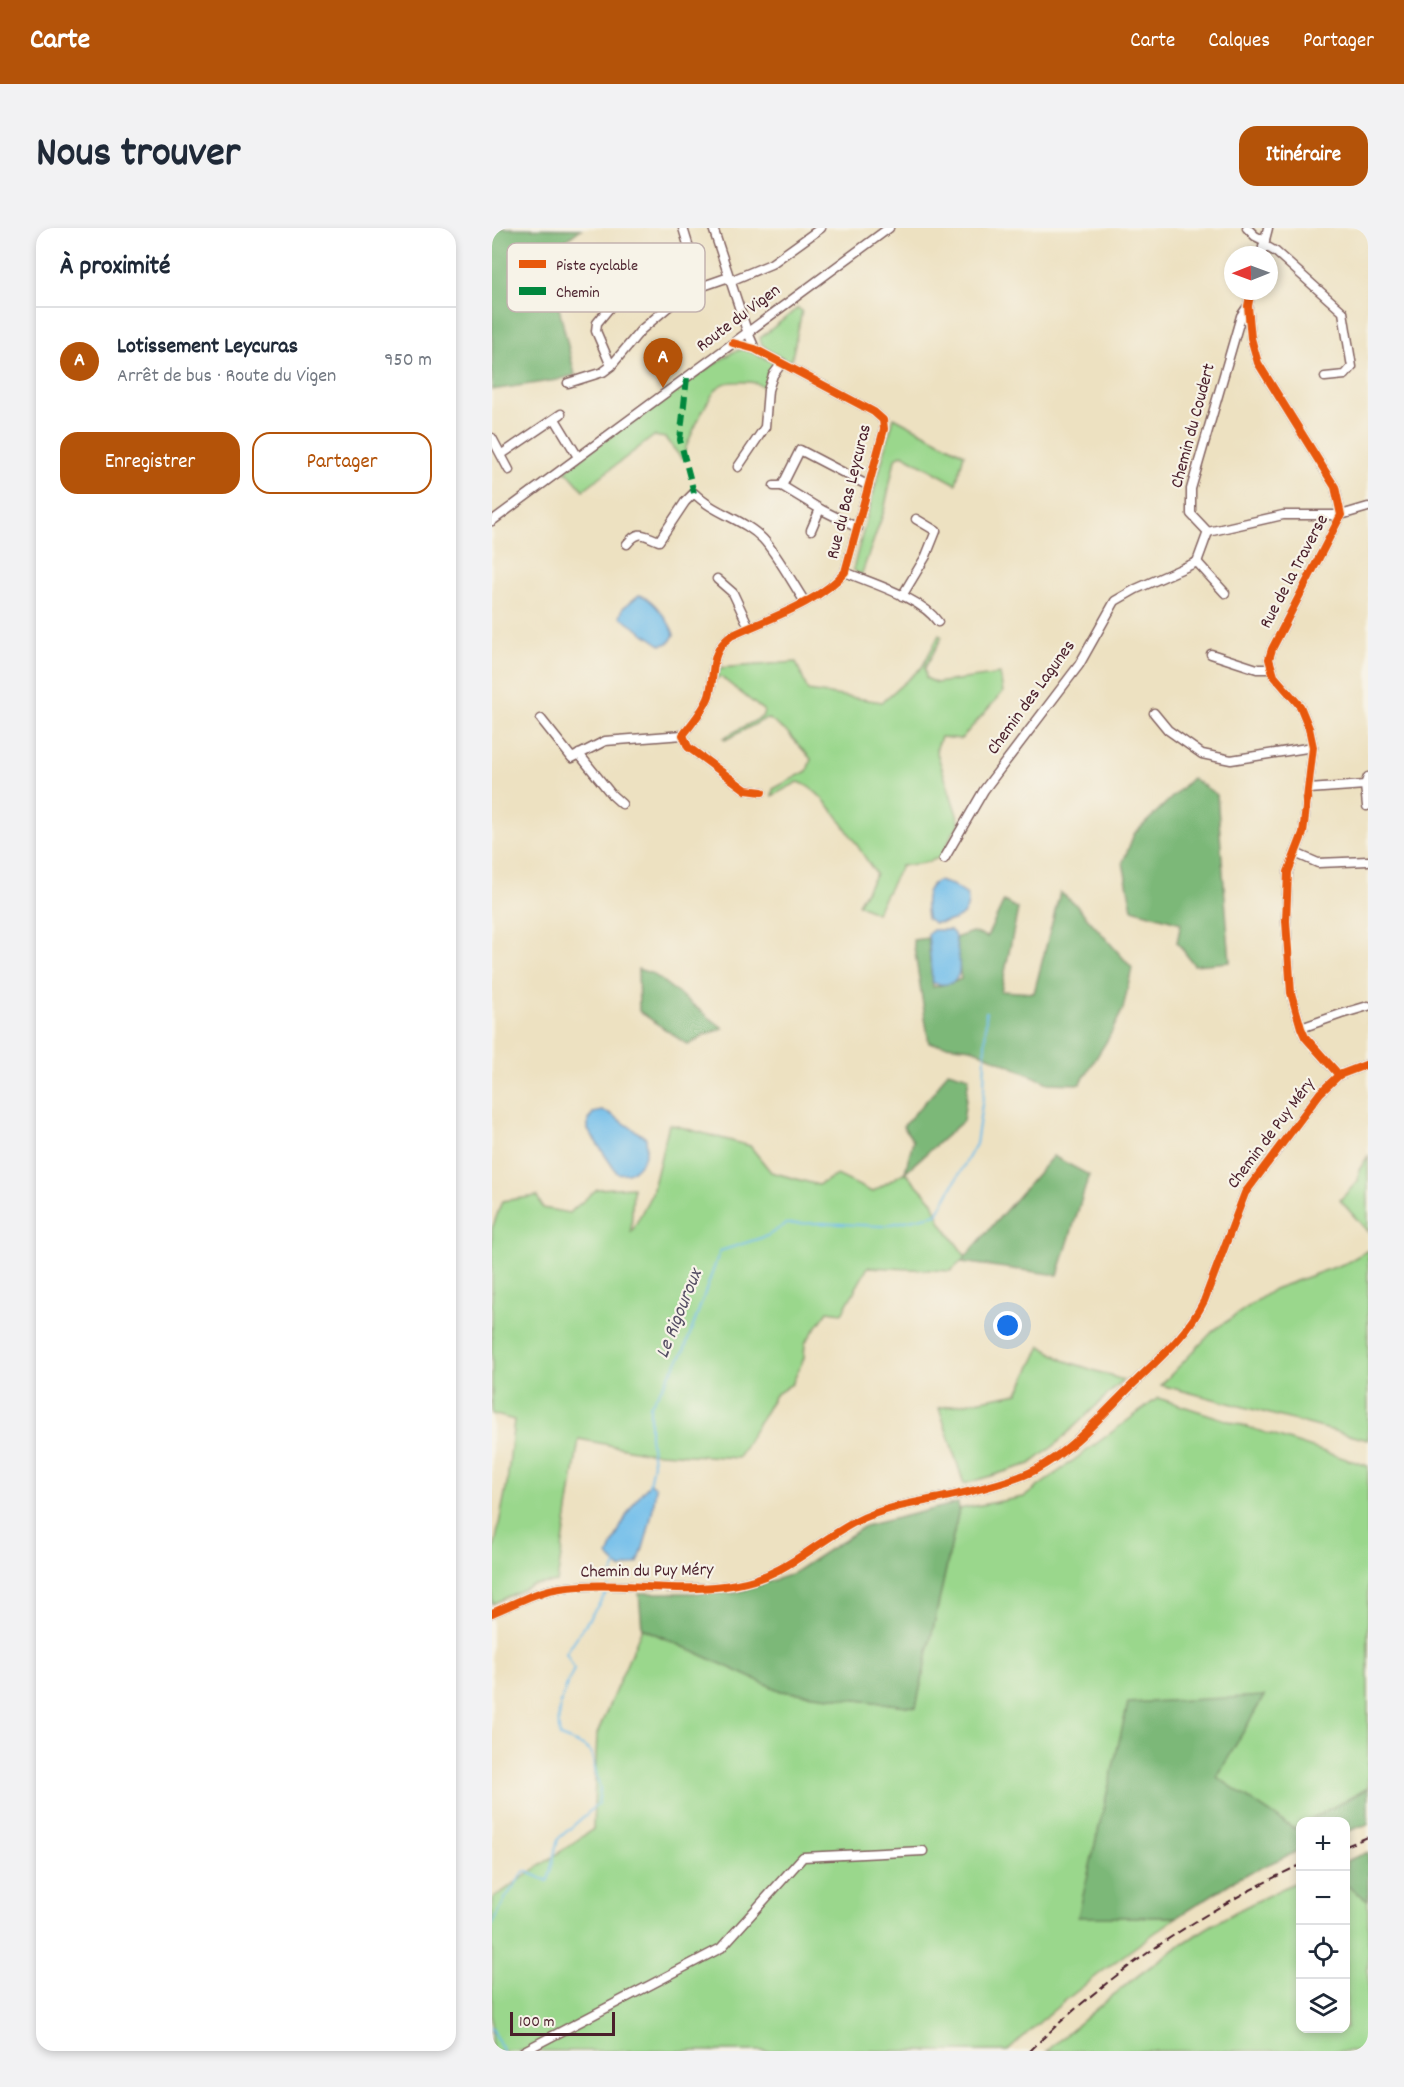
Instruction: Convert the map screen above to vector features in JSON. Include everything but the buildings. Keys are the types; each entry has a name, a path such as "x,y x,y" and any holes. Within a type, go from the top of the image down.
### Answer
{"street":[{"path":"683,228 688,243"},
{"path":"713,228 755,349"},
{"path":"705,286 771,264 821,228"},
{"name":"Route du Vigen","path":"492,521 889,228"},
{"path":"1246,228 1343,312 1352,367 1345,375 1325,377"},
{"path":"1263,246 1268,228"},
{"name":"Rue de la Traverse","path":"1249,300 1251,338 1258,363 1335,487 1341,515 1272,649 1269,659 1272,669"},
{"name":"Chemin du Coudert","path":"1208,532 1191,514 1191,489 1241,316 1248,306"},
{"path":"606,312 597,323 596,331 611,366"},
{"path":"568,383 603,372 611,366 641,330 662,312"},
{"name":"Rue du Bas Leycuras","path":"683,735 708,698 712,666 723,642 749,627 805,602 832,586 845,572 884,429 883,420 874,412 755,349 733,343"},
{"path":"738,467 765,427 768,390 773,375 782,363"},
{"path":"502,454 558,416 578,457"},
{"path":"492,438 509,470"},
{"path":"858,528 778,486 801,450 869,486"},
{"path":"627,544 634,535 640,534 659,541 685,502 694,493 703,502 746,526 764,540 805,602"},
{"path":"1225,592 1197,562 1208,532 1283,515 1341,515 1368,507"},
{"path":"811,530 820,509"},
{"path":"902,596 926,556 936,531 915,519"},
{"name":"Chemin des Lagunes","path":"944,859 984,790 1079,665 1115,601 1136,589 1197,562"},
{"path":"845,572 902,596 931,612 938,622"},
{"path":"717,579 733,593 749,627"},
{"path":"1211,654 1257,669 1272,669 1274,676 1300,706 1309,728 1313,747 1303,833 1288,872 1286,921 1291,993 1301,1029 1310,1044 1339,1075"},
{"path":"1154,713 1168,730 1202,754 1211,756 1231,760 1313,747"},
{"path":"541,719 572,758 605,741 683,735 688,747 746,790 762,792"},
{"path":"579,754 622,804"},
{"path":"1309,789 1366,781 1367,806"},
{"path":"1295,853 1318,863 1368,861"},
{"path":"1301,1029 1368,1006"},
{"name":"Chemin de Puy Méry","path":"735,1585 757,1580 787,1567 856,1521 895,1507 980,1489 1034,1471 1062,1452 1177,1342 1196,1317 1204,1301 1245,1193 1320,1093 1339,1075 1368,1064"},
{"name":"Chemin du Puy Méry","path":"492,1613 560,1588 607,1585 697,1588 735,1585"},
{"path":"524,2051 721,1948 803,1857 923,1851"}],"green space":[{"path":"492,228 581,229 562,243 507,243 507,312 560,312 575,375 492,390"},
{"path":"798,308 802,311 791,362 768,350 761,343 760,338"},
{"path":"743,349 774,363 766,389 750,382 721,385 704,408 682,459 665,438 654,436 583,490 569,474 564,472 651,404 733,352"},
{"path":"894,417 964,454 956,484 902,454 895,459 884,511 861,576 853,569"},
{"path":"939,635 942,637 925,668 926,678 936,683 1000,674 1003,692 961,739 941,737 936,750 960,824 952,834 942,857 924,863 901,866 876,913 858,904 876,874 831,808 809,787 798,782 772,796 773,789 807,771 811,759 788,733 769,719 725,740 723,738 762,717 764,711 721,677 716,678 718,668 796,662 808,691 882,702 922,667"},
{"path":"1192,778 1217,795 1230,962 1194,965 1177,942 1181,923 1132,909 1123,862 1134,834"},
{"path":"1060,892 1075,904 1132,968 1123,1009 1108,1039 1080,1084 1048,1083 971,1048 929,1043 913,940 928,938 933,987 961,979 955,938 972,932 987,937 1004,901 1018,909 1001,991 1034,993"},
{"path":"638,969 653,974 723,1028 688,1045 639,1011"},
{"path":"948,1071 969,1077 963,1121 905,1172 913,1141 903,1126 935,1091"},
{"path":"669,1124 750,1146 771,1172 818,1185 837,1175 872,1192 905,1172 933,1202 941,1223 966,1257 951,1271 868,1267 842,1313 828,1311 805,1343 804,1358 792,1384 775,1395 738,1458 644,1452 579,1439 557,1582 532,1585 492,1604 492,1560 507,1483 514,1420 492,1414 492,1229 502,1201 537,1196 543,1208 569,1213 597,1189 633,1187 631,1233 652,1193"},
{"path":"1053,1156 1089,1175 1058,1275 961,1262"},
{"path":"1368,1156 1368,1232 1340,1200 1358,1181 1359,1170"},
{"path":"1368,1250 1368,1440 1161,1385 1214,1330 1274,1289 1346,1263"},
{"path":"1041,1346 1063,1360 1123,1380 1055,1445 1030,1464 964,1484 939,1408 1018,1393"},
{"path":"1158,1398 1368,1466 1368,1788 1315,1817 1296,1817 1296,1828 1294,1829 1217,1777 1263,1697 1078,1916 1177,1917 1069,1998 1008,2051 492,2051 492,1899 593,1829 597,1734 642,1628 781,1691 916,1707 959,1509 1024,1497"},
{"path":"958,1503 959,1509 916,1707 781,1691 642,1628 639,1593 735,1593 792,1574 865,1526"},
{"path":"1264,1696 1217,1777 1294,1829 1296,1828 1296,1852 1240,1877 1177,1917 1078,1917 1128,1703"},
{"path":"1368,1788 1368,1824 1350,1831 1350,1817 1315,1817"},
{"path":"1368,1852 1368,1900 1350,1888 1350,1859"},
{"path":"1296,1882 1296,2033 1350,2033 1350,1888 1368,1900 1368,2051 1047,2051 1120,1989 1159,1960 1199,1933"}],"water":[{"path":"639,595 655,605 669,624 674,635 669,643 661,645 620,617 623,608"},
{"path":"938,881 952,885 967,895 968,903 964,914 954,920 934,923 927,918 926,896 930,887"},
{"path":"933,930 950,930 954,934 959,970 953,982 933,983 928,934"},
{"path":"602,1111 609,1113 646,1138 646,1152 636,1169 617,1173 588,1130 588,1120 593,1113"},
{"path":"650,1483 656,1487 647,1535 638,1563 621,1569 608,1556 626,1517"}],"waterway":[{"name":"Le Rigouroux","path":"649,1485 653,1463 650,1406 684,1351 720,1251 767,1236 786,1224 882,1226 937,1214 976,1144 984,1091 986,1012"},
{"name":"Le Rigouroux","path":"609,1582 617,1562"},
{"name":"Le Rigouroux","path":"492,1926 506,1897 525,1871 548,1881 558,1839 598,1804 600,1790 591,1752 583,1746 560,1737 559,1709 574,1669 566,1653 608,1587"},
{"name":"Le Rigouroux","path":"492,2028 503,2051"}],"railway":[{"path":"1350,1844 1368,1837"},
{"path":"1030,2051 1091,1996 1157,1946 1227,1903 1296,1867"}],"marked path":[{"path":"687,378 680,440 694,493"}],"cycle path":[{"path":"1249,300 1251,338 1258,363 1335,487 1341,515 1269,659 1274,676 1300,706 1309,728 1313,747 1303,833 1288,872 1286,921 1291,993 1305,1037 1339,1075"},
{"path":"733,343 755,349 874,412 883,420 884,429 845,572 821,593 731,636 724,642 716,656 707,701 683,735 688,747 746,790 762,792"},
{"path":"492,1613 534,1595 560,1588 582,1586 693,1588 715,1587 755,1580 786,1566 857,1521 886,1510 1008,1481 1049,1462 1086,1432 1189,1326 1204,1301 1245,1193 1320,1093 1339,1075 1368,1064"}],"place":[{"name":"Lotissement Leycuras","path":"663,388"}]}
